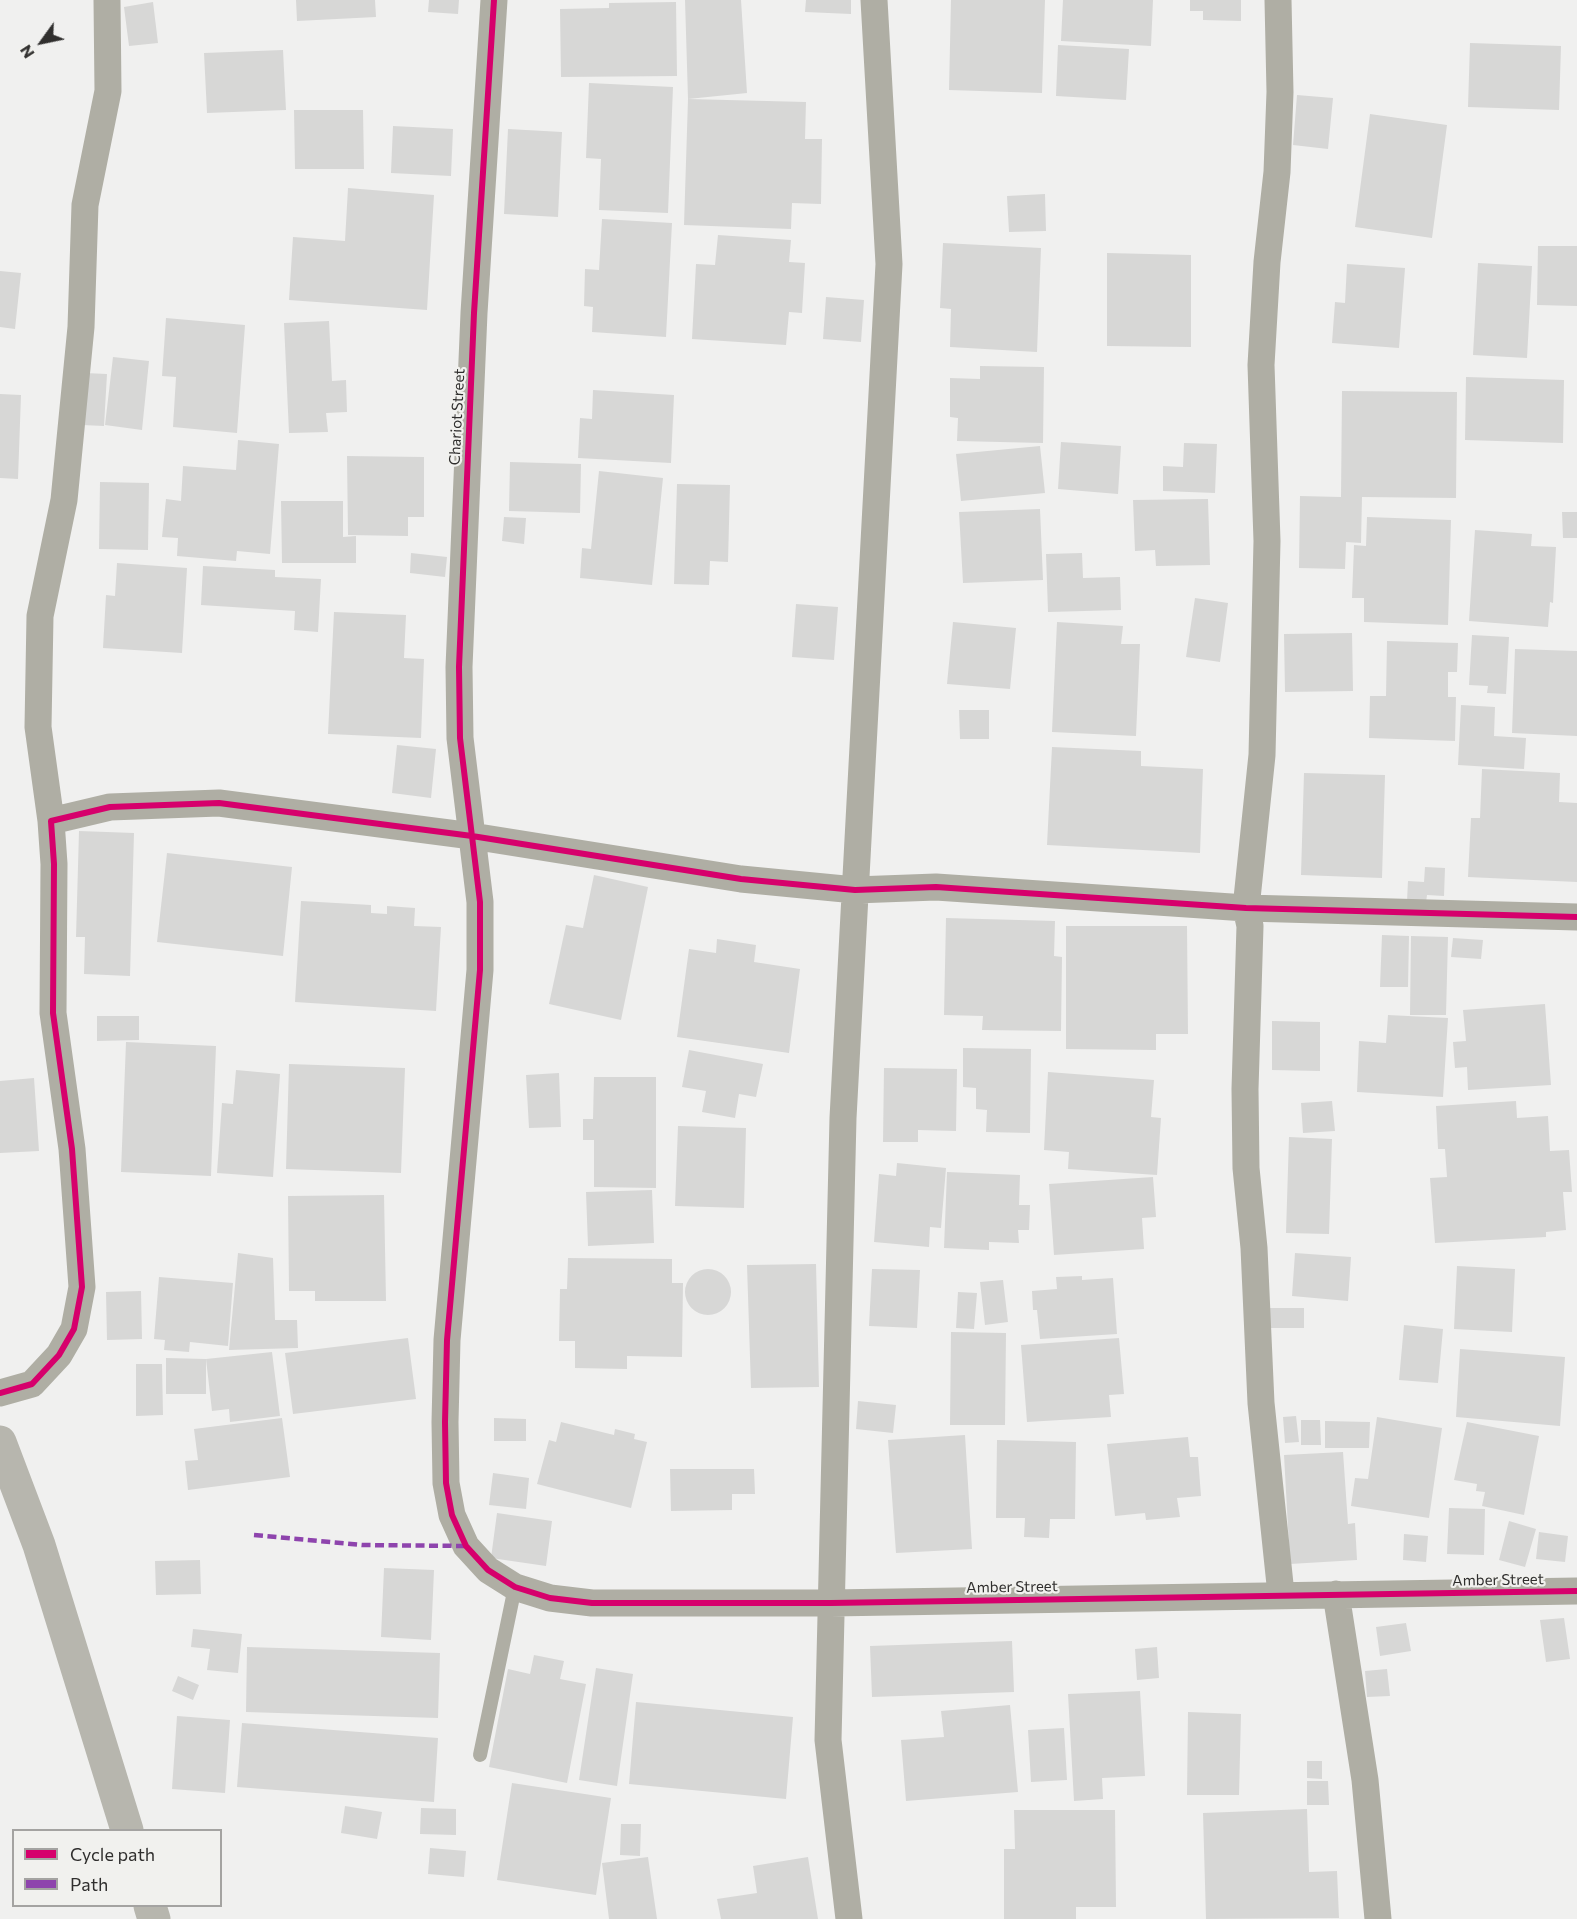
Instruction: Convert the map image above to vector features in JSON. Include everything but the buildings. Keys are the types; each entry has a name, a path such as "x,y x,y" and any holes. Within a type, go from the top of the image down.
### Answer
{"street":[{"path":"0,1393 32,1384 59,1355 74,1329 82,1287 72,1149 53,1013 54,864 51,821 38,727 40,616 64,500 81,327 85,205 108,91 106,0"},
{"name":"Chariot Street","path":"466,1546 452,1515 446,1483 445,1422 447,1340 480,970 480,902 460,738 460,644 474,313 494,0"},
{"path":"849,1919 828,1740 843,1118 889,264 874,0"},
{"path":"1278,0 1280,92 1277,172 1267,262 1261,365 1267,541 1262,755 1246,908 1250,926 1245,1078 1246,1168 1254,1248 1261,1403 1281,1594"},
{"path":"51,821 110,807 219,803 338,816 741,879 855,890 936,887 1246,908 1577,917"},
{"path":"0,1442 39,1545 127,1829"},
{"name":"Amber Street","path":"466,1546 488,1570 515,1587 550,1598 592,1603 831,1603 1577,1591"},
{"path":"1336,1594 1365,1780 1378,1919"}],"lane":[{"path":"480,1755 515,1587"}],"marked path":[{"path":"254,1535 362,1545 466,1546"}],"cycle path":[{"path":"494,0 474,313 459,667 460,738 480,902 480,970 447,1340 445,1422 446,1483 452,1515 466,1546 488,1570 515,1587 550,1598 592,1603 831,1603 1577,1591"},
{"path":"0,1393 32,1384 59,1355 74,1329 82,1287 72,1149 53,1013 54,864 51,821 110,807 219,803 472,836 741,879 855,890 936,887 1246,908 1577,917"}]}
